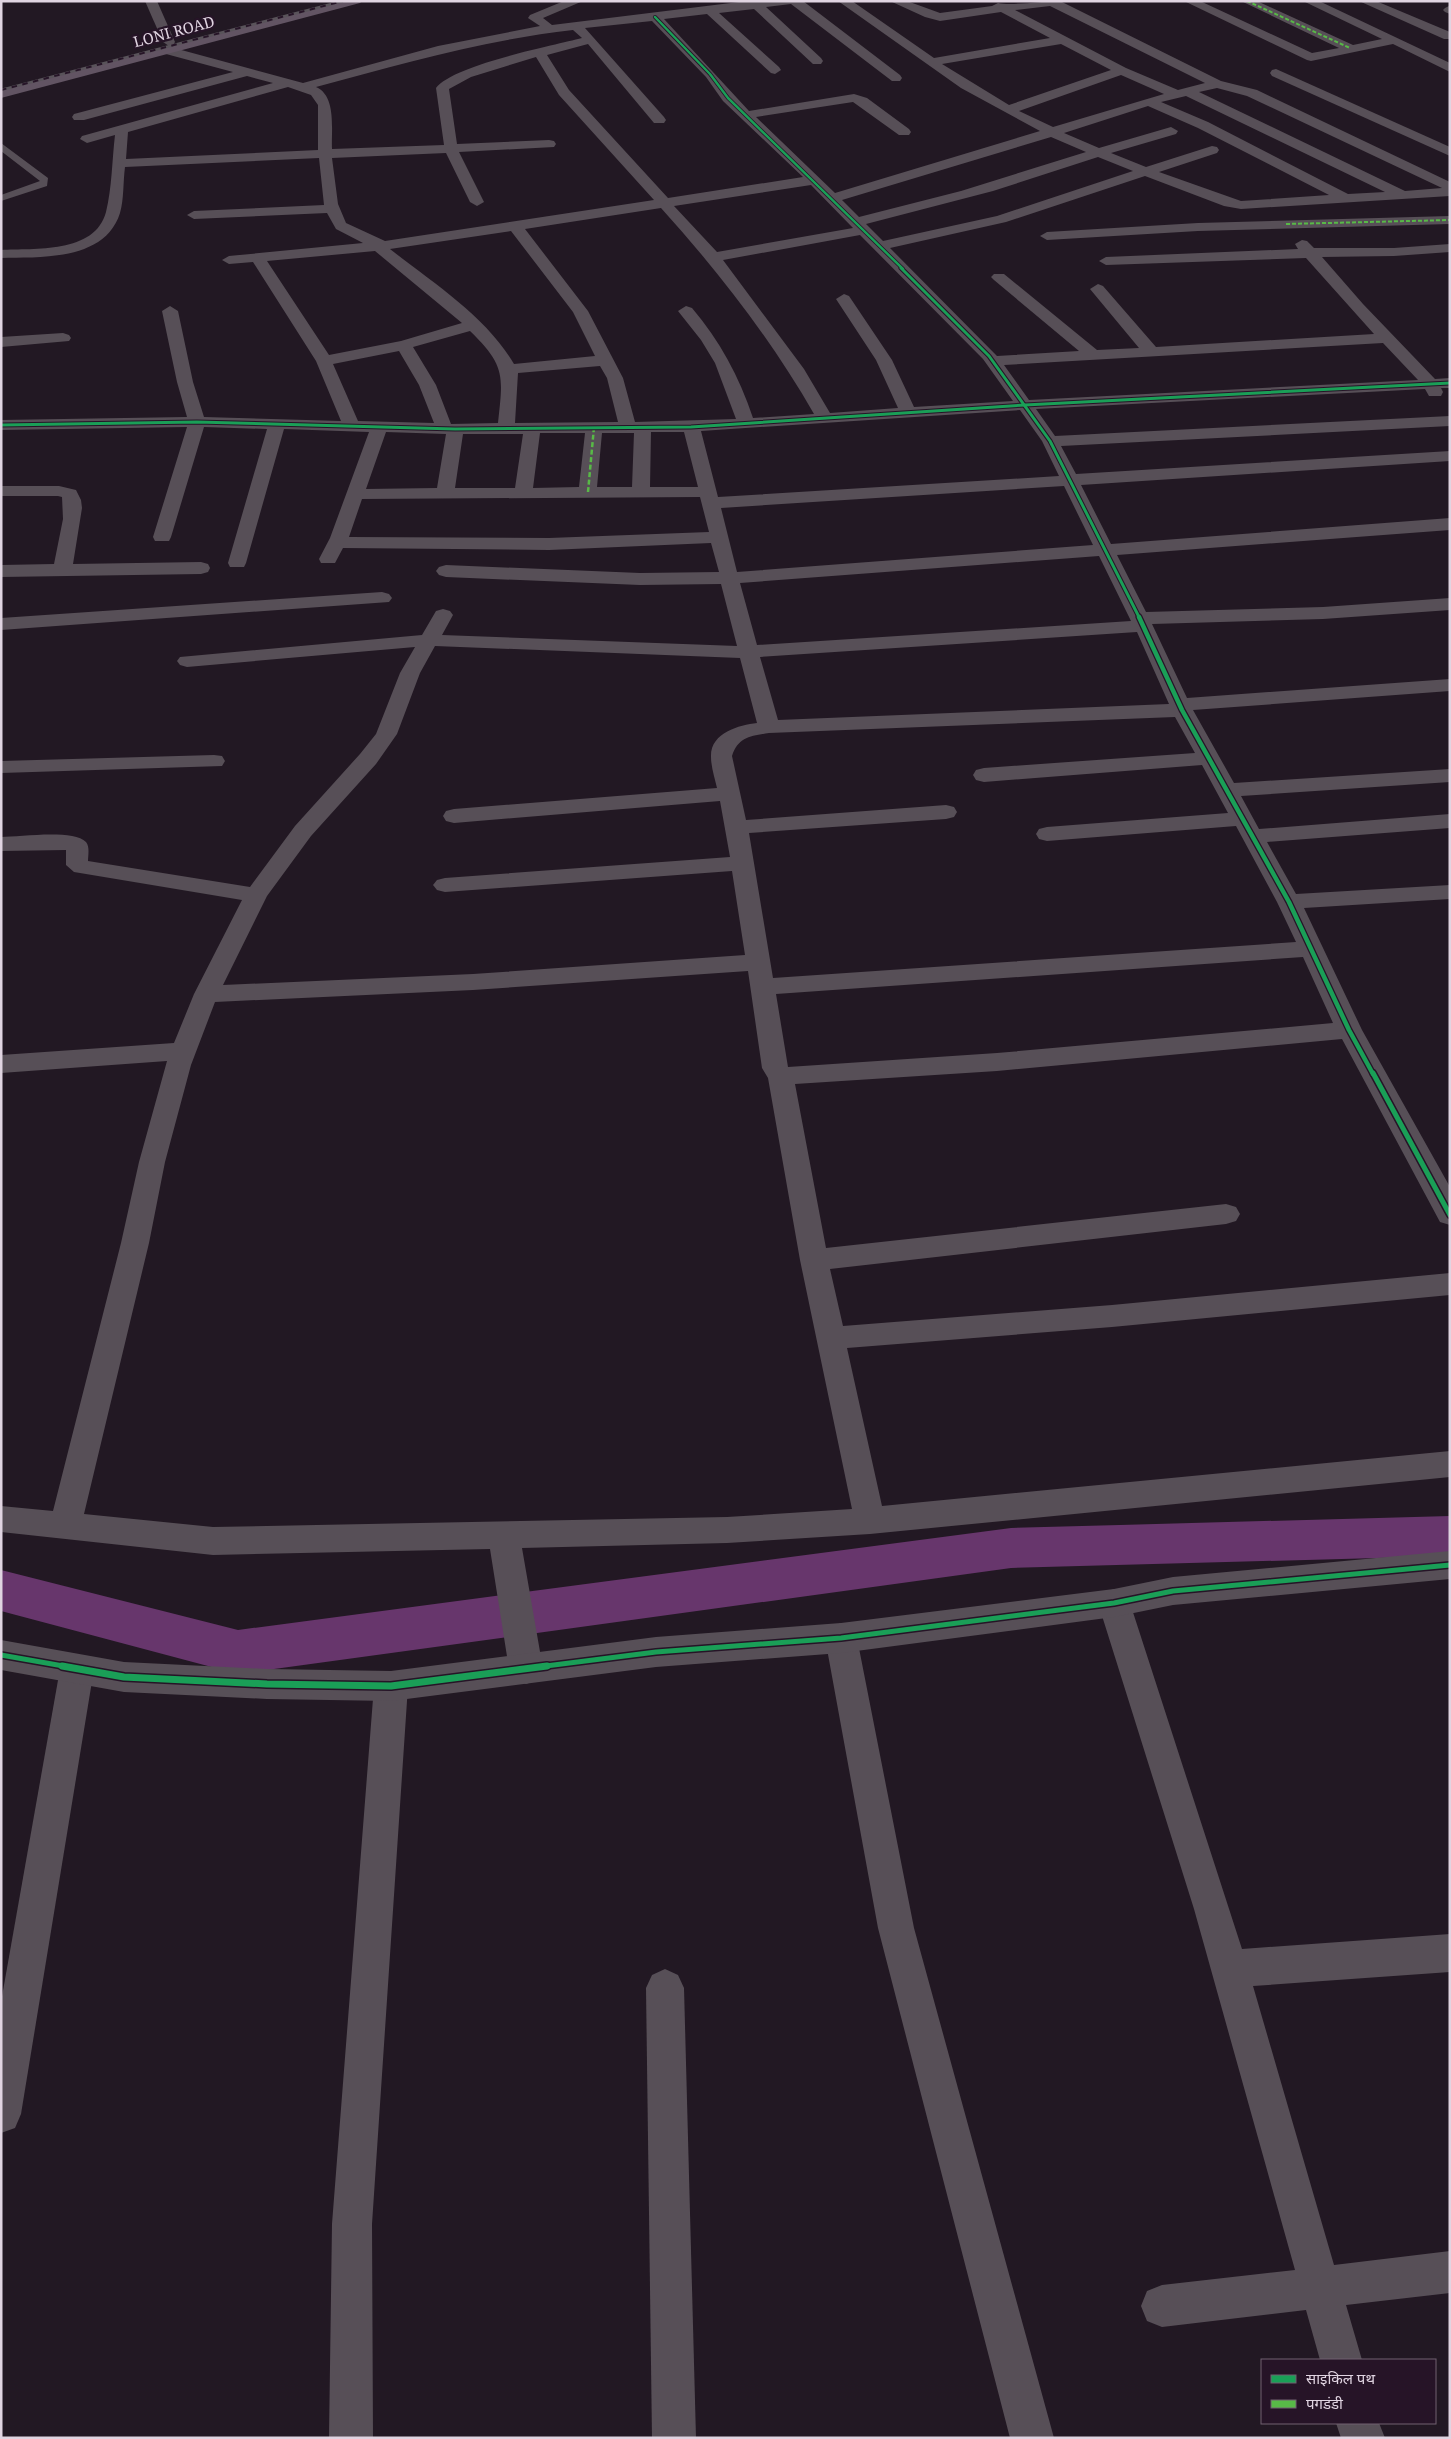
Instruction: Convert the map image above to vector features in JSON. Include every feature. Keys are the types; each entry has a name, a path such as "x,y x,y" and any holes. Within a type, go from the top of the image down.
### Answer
{"highway":[{"name":"LONI ROAD","path":"1,94 326,1"},
{"name":"LONI ROAD","path":"1,86 356,1"}],"street":[{"path":"151,1 169,46 316,92 324,105 325,155 331,209 334,218 340,226 383,246"},
{"path":"552,28 534,18 554,8 577,1"},
{"path":"303,87 438,50 552,28 710,11 755,3 789,1"},
{"path":"795,1 896,78"},
{"path":"844,1 932,62 1008,110 1052,133 1097,153 1229,203 1270,203 1450,192"},
{"path":"896,1 940,17 1054,2 1217,84 1261,97 1450,187"},
{"path":"989,1 1122,71 1180,93 1402,195"},
{"path":"1190,1 1311,57 1350,48 1449,36"},
{"path":"1247,1 1350,48"},
{"path":"1309,1 1399,42 1450,68"},
{"path":"1365,1 1449,36"},
{"path":"755,3 817,61"},
{"path":"710,11 775,70"},
{"path":"655,17 683,44 710,74 728,98 814,180 993,361 1050,441 1142,622 1181,708 1289,902 1349,1030 1450,1215"},
{"path":"576,26 591,40 659,120"},
{"path":"477,202 451,149 442,88 446,83 540,53 591,40"},
{"path":"932,62 1061,40"},
{"path":"540,53 564,92 713,257 798,372 824,417"},
{"path":"79,117 247,71"},
{"path":"1008,110 1122,71"},
{"path":"1276,73 1450,152"},
{"path":"87,139 288,82"},
{"path":"831,199 1052,133 1148,102 1217,84"},
{"path":"746,114 854,98 862,101 904,132"},
{"path":"1148,102 1203,125 1346,198"},
{"path":"1,254 57,251 85,244 98,237 111,222 122,130"},
{"path":"713,257 860,226 1171,131"},
{"path":"1163,147 1181,142"},
{"path":"118,163 549,144"},
{"path":"880,246 1000,219 1212,150"},
{"path":"1120,161 1140,154"},
{"path":"228,260 383,246 814,180"},
{"path":"1427,193 1450,214"},
{"path":"1050,441 1450,421 1430,383 1308,253 1270,203"},
{"path":"194,215 331,209"},
{"path":"1047,236 1286,224 1450,220"},
{"path":"515,226 566,290 607,360 636,427 641,492"},
{"path":"383,246 382,250 472,325 504,360 509,369 506,428"},
{"path":"1106,261 1308,253 1394,252 1450,248"},
{"path":"257,258 324,361 352,425"},
{"path":"999,277 1093,355"},
{"path":"1098,289 1151,351"},
{"path":"844,299 884,360 908,412"},
{"path":"162,537 197,422 185,382 170,311"},
{"path":"686,311 705,333 726,366 746,422"},
{"path":"324,361 403,345 472,325"},
{"path":"1,342 63,338"},
{"path":"993,361 1386,338"},
{"path":"403,345 426,382 449,428 445,492"},
{"path":"509,369 607,360"},
{"path":"1,425 197,422 449,428 691,427 1025,405 1450,383"},
{"path":"237,563 277,424"},
{"path":"328,559 337,542 380,426"},
{"path":"588,492 594,427"},
{"path":"691,427 721,537 747,652 769,727"},
{"path":"523,492 532,428"},
{"path":"355,494 641,492 710,498 854,495 1070,479 1450,456"},
{"path":"1,491 59,491 70,494 73,498 73,508 63,570"},
{"path":"446,571 640,578 730,578 1450,524"},
{"path":"337,542 549,544 721,537"},
{"path":"1,571 201,568"},
{"path":"1,624 382,598"},
{"path":"187,661 429,640 747,652 858,647 1142,622 1323,613 1450,604"},
{"path":"65,1527 135,1243 152,1162 178,1065 206,994 256,895 303,831 368,758 386,734 410,673 443,615"},
{"path":"870,1521 814,1260 781,1076 775,1068 737,827 721,756 724,744 732,736 743,731 769,727 1181,708 1450,685"},
{"path":"984,775 1208,758"},
{"path":"1,767 214,761"},
{"path":"1226,790 1450,775"},
{"path":"454,816 729,794"},
{"path":"737,827 946,812"},
{"path":"1047,834 1450,821"},
{"path":"1,844 67,842 77,846 77,865 82,867 256,895"},
{"path":"446,885 742,863"},
{"path":"1289,902 1450,892"},
{"path":"763,987 1105,965 1312,948"},
{"path":"206,994 473,982 758,962"},
{"path":"781,1076 997,1062 1349,1030"},
{"path":"1,1064 185,1051"},
{"path":"814,1260 1226,1214"},
{"path":"830,1338 1122,1315 1450,1284"},
{"path":"1,1519 213,1541 727,1530 870,1521 1450,1464"},
{"path":"504,1534 526,1669"},
{"path":"1,1655 124,1677 267,1684 391,1686 656,1652 841,1638 1114,1603 1173,1591 1450,1565"},
{"path":"1114,1603 1209,1900 1341,2359"},
{"path":"841,1638 896,1928 1032,2438"},
{"path":"1,2114 76,1669"},
{"path":"351,2438 352,2224 391,1686"},
{"path":"1229,1969 1450,1953"},
{"path":"665,1988 674,2438"},
{"path":"1162,2306 1450,2272"},
{"path":"1358,2424 1362,2438"}],"lane":[{"path":"1,146 45,180 44,184 37,188 1,198"}],"waterway":[{"path":"1,1590 238,1652 1011,1548 1450,1536"}],"railway":[{"path":"1,90 343,1"}],"marked path":[{"path":"1247,1 1350,48"},
{"path":"1286,224 1450,220"},
{"path":"588,492 594,427"}],"cycle path":[{"path":"655,17 710,74 728,98 814,180 989,356 1050,441 1159,656 1182,710 1289,902 1349,1030 1450,1215"},
{"path":"1,425 197,422 455,429 691,427 1025,405 1450,383"},
{"path":"1,1655 124,1677 267,1684 391,1686 656,1652 841,1638 1114,1603 1173,1591 1450,1565"}]}
